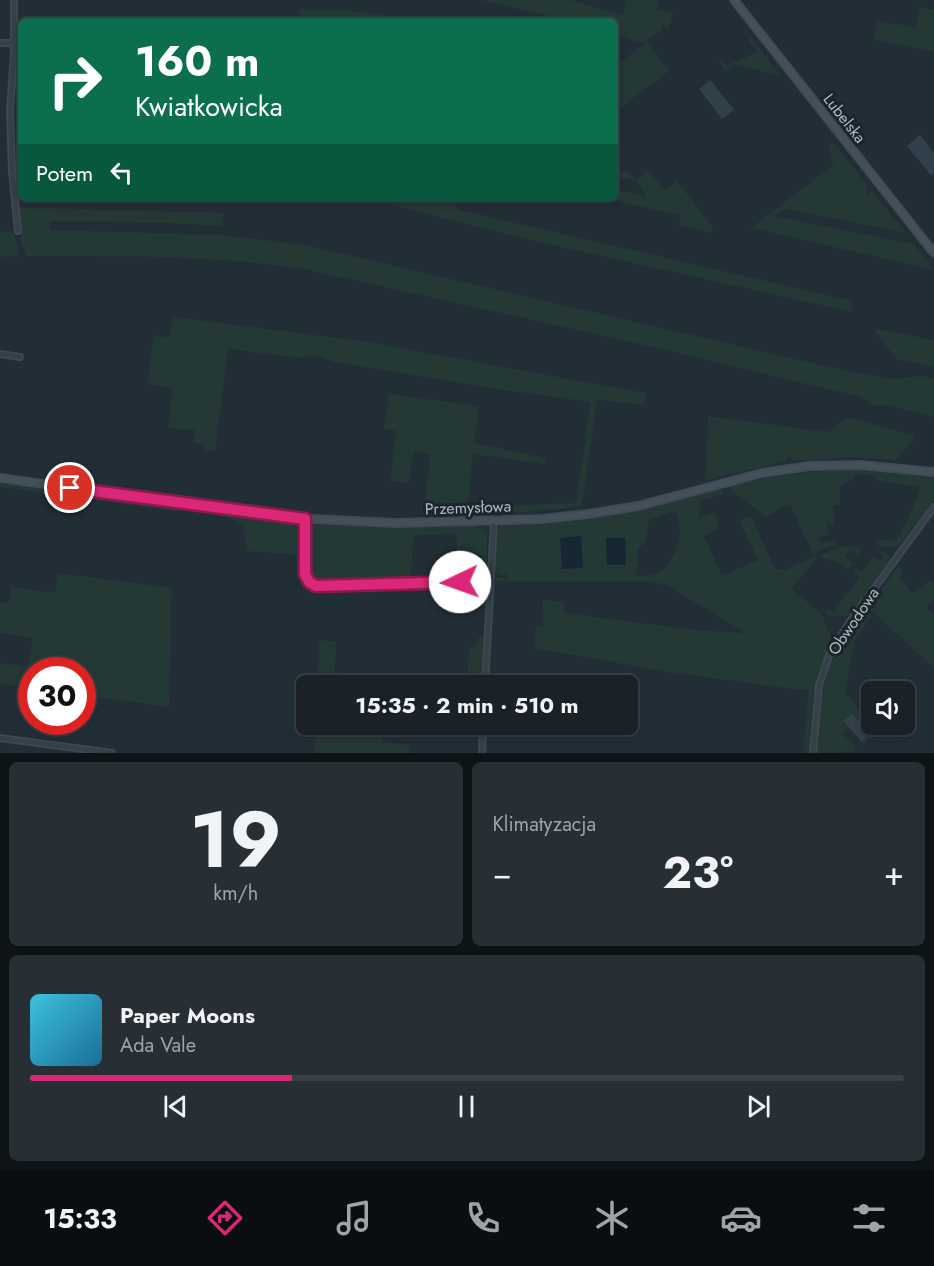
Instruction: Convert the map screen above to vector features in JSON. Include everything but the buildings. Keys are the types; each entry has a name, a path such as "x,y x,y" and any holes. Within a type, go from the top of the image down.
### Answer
{"main road":[{"name":"Lubelska","path":"734,0 934,253"},
{"name":"Przemysłowa","path":"0,478 305,519 390,523 542,519 602,512 659,501 754,475 809,466 860,465 934,472"}],"street":[{"path":"14,0 10,111 12,170 18,231"},
{"path":"0,44 13,43"},
{"path":"0,354 20,357"},
{"name":"Obwodowa","path":"813,753 819,685 830,653 853,617 934,507"},
{"path":"305,519 305,574 309,582 316,586 451,584 490,579"},
{"path":"486,675 494,520"},
{"path":"482,753 483,735"},
{"path":"0,738 112,753"}],"green space":[{"path":"481,0 570,0 623,15 626,0 659,0 657,9 673,13 669,28 661,25 662,30 643,43 618,36 618,18 556,18"},
{"path":"919,7 934,10 934,51 873,40 877,21 916,27"},
{"path":"300,9 342,10 410,18 300,18"},
{"path":"750,36 781,76 734,64 725,70 718,61 721,59 727,66 758,51 749,42"},
{"path":"647,42 669,71 620,108 618,105 618,65"},
{"path":"833,142 869,187 865,191 867,195 872,191 906,233 785,209 774,216 914,244 934,270 751,228 834,164 828,147"},
{"path":"618,170 629,173 635,180 618,177"},
{"path":"648,170 665,191 677,181 714,229 710,233 679,225 681,216 618,201 618,190 647,196 635,180"},
{"path":"374,201 455,201 459,210 853,301 852,312 530,240"},
{"path":"18,207 224,213 222,226 50,221 49,230 221,235 305,245 834,368 889,379 923,376 934,379 934,417 885,405 873,406 861,397 627,341 304,269 200,259 131,256 26,256 21,243"},
{"path":"14,231 19,256 0,257 0,232"},
{"path":"173,317 362,341 646,393 644,405 597,400 582,506 528,512 424,515 430,454 414,451 409,483 390,481 396,431 384,429 389,394 479,406 474,443 545,458 547,462 543,464 473,454 467,507 576,503 591,402 333,362 315,355 301,358 228,349 215,451 204,450 204,445 193,442 195,430 168,428 173,388 147,384 154,335 170,338"},
{"path":"876,329 934,340 934,367 896,359"},
{"path":"708,416 828,432 848,417 916,436 896,460 853,457 793,461 792,458 787,458 787,461 706,480"},
{"path":"838,469 934,476 934,500 901,543 894,547 878,546 875,539 896,541 921,487 878,481 875,475 854,474 854,478 840,486 840,505 833,505 835,526 831,526 827,520 829,535 819,537 820,543 834,541 836,544 815,553 811,550 791,506 783,507 765,516 728,488 770,477"},
{"path":"0,483 177,506 181,512 0,487"},
{"path":"722,488 725,493 701,501 699,518 716,514 719,529 704,536 722,576 758,560 739,520 751,516 775,569 786,570 815,556 817,558 791,589 821,613 832,639 821,666 814,694 810,753 803,753 809,689 801,690 668,672 534,648 536,626 542,626 543,600 564,602 564,613 696,630 746,633 666,585 654,582 494,581 496,578 508,578 508,574 500,575 495,572 497,529 500,525 559,522 631,512","holes":["675,511 680,528 677,546 668,563 655,574 636,576 638,549 646,541 649,520"]},
{"path":"223,514 300,524 303,528 301,555 246,551 244,527"},
{"path":"308,524 378,527 475,525 487,532 487,572 480,578 455,579 457,534 418,535 413,536 411,581 326,585 315,583 307,575"},
{"path":"846,546 862,548 858,555 851,550 845,557 853,563 847,569 836,561 824,559 819,555"},
{"path":"878,551 888,553 890,560 849,615 832,617 827,615 826,608 833,612 860,577 854,571 855,568 862,572 873,557 880,561 883,556"},
{"path":"897,567 903,571 899,578 914,594 930,580 934,583 934,599 926,607 934,615 934,668 871,610 872,603"},
{"path":"58,573 172,588 169,707 96,697 96,657 30,657 33,638 0,633 0,602 9,603 11,587 55,593"},
{"path":"862,615 871,616 855,639 845,693 861,710 861,722 852,713 843,721 848,727 842,733 855,747 855,752 816,753 820,704 827,673 840,644 857,618"},
{"path":"477,638 484,639 482,675 468,675 469,648 476,646"},
{"path":"319,640 336,642 335,672 352,675 317,675"},
{"path":"0,663 18,666 18,686 0,683"},
{"path":"316,735 382,735 382,742 410,745 410,752 420,753 315,753"},
{"path":"869,735 875,735 863,745 862,742"}],"water":[{"path":"581,536 583,568 562,569 560,538"},
{"path":"606,538 625,538 626,565 607,565"}],"route":[{"path":"70,488 305,519 305,574 309,582 316,586 460,582"}]}
